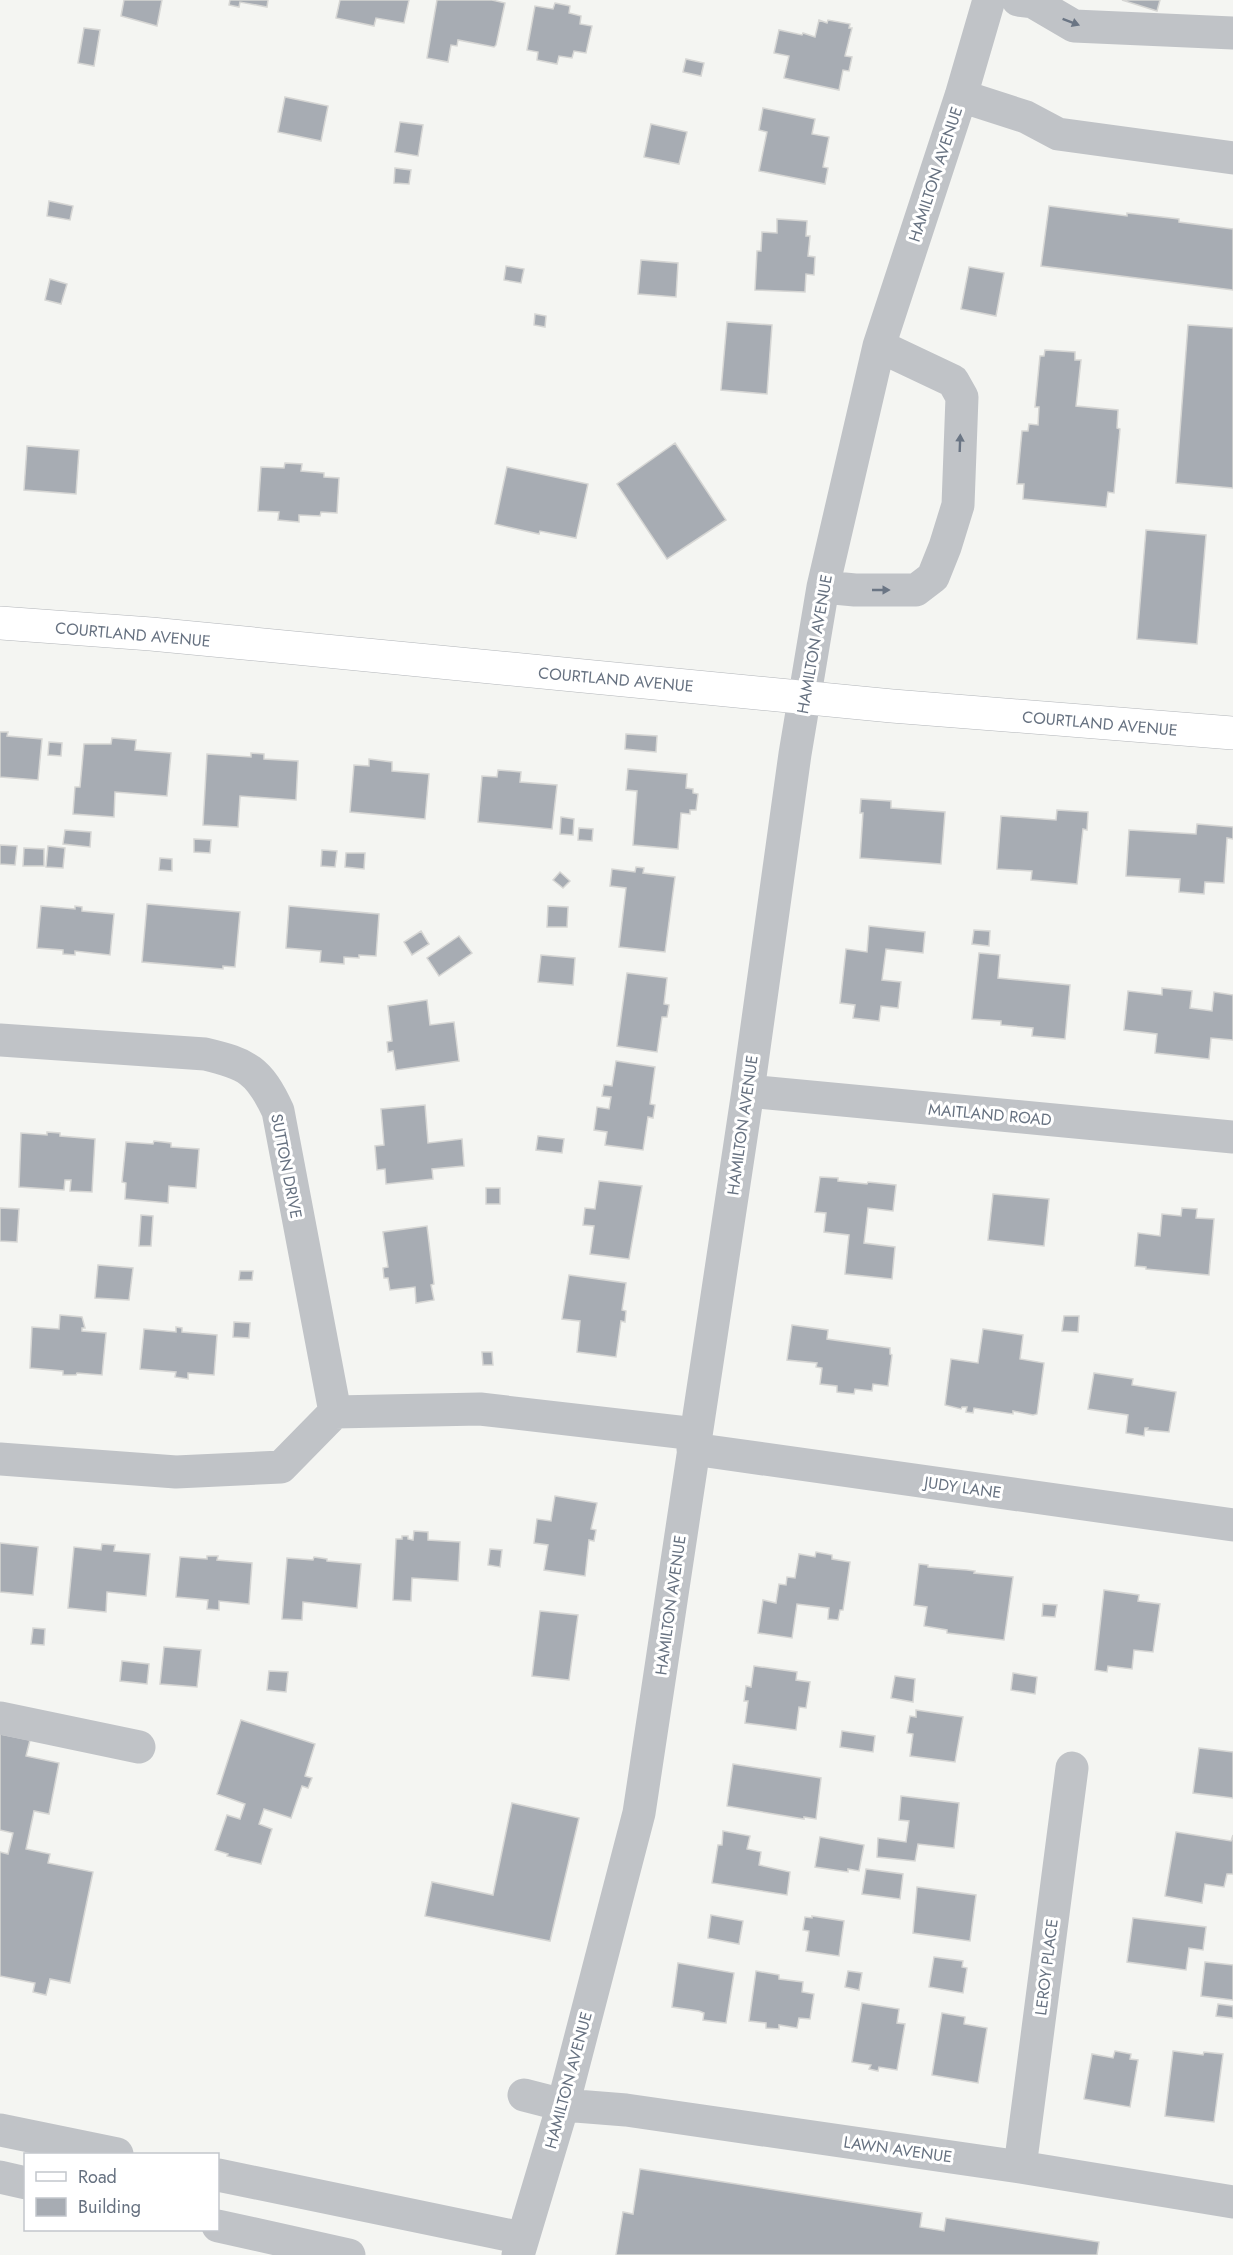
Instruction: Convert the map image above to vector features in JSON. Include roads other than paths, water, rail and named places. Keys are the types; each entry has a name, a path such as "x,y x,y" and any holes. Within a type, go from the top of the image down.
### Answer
{"main road":[{"name":"COURTLAND AVENUE","path":"0,623 163,635 904,707 1233,734"}],"street":[{"name":"HAMILTON AVENUE","path":"520,2246 562,2105 639,1814 748,1091 804,697 823,587 879,346 961,96 989,0"},
{"path":"1018,0 1033,2 1074,26 1233,33"},
{"path":"961,96 1026,117 1058,134 1233,158"},
{"path":"823,587 855,590 916,590 933,577 958,505 962,397 953,381 879,346"},
{"name":"SUTTON DRIVE","path":"0,1040 205,1054 233,1061 254,1072 269,1092 278,1111 335,1412"},
{"name":"MAITLAND ROAD","path":"748,1091 1233,1137"},
{"path":"0,1459 176,1472 281,1467 335,1412 480,1408 694,1442"},
{"name":"JUDY LANE","path":"694,1442 1233,1525"},
{"path":"0,1718 139,1747"},
{"name":"LEROY PLACE","path":"1020,2167 1072,1768"},
{"name":"LAWN AVENUE","path":"525,2095 562,2105 626,2110 1020,2167 1233,2202"},
{"path":"0,2130 112,2153"},
{"path":"219,2175 520,2246"},
{"path":"0,2177 24,2182"},
{"path":"219,2226 349,2255"}]}
